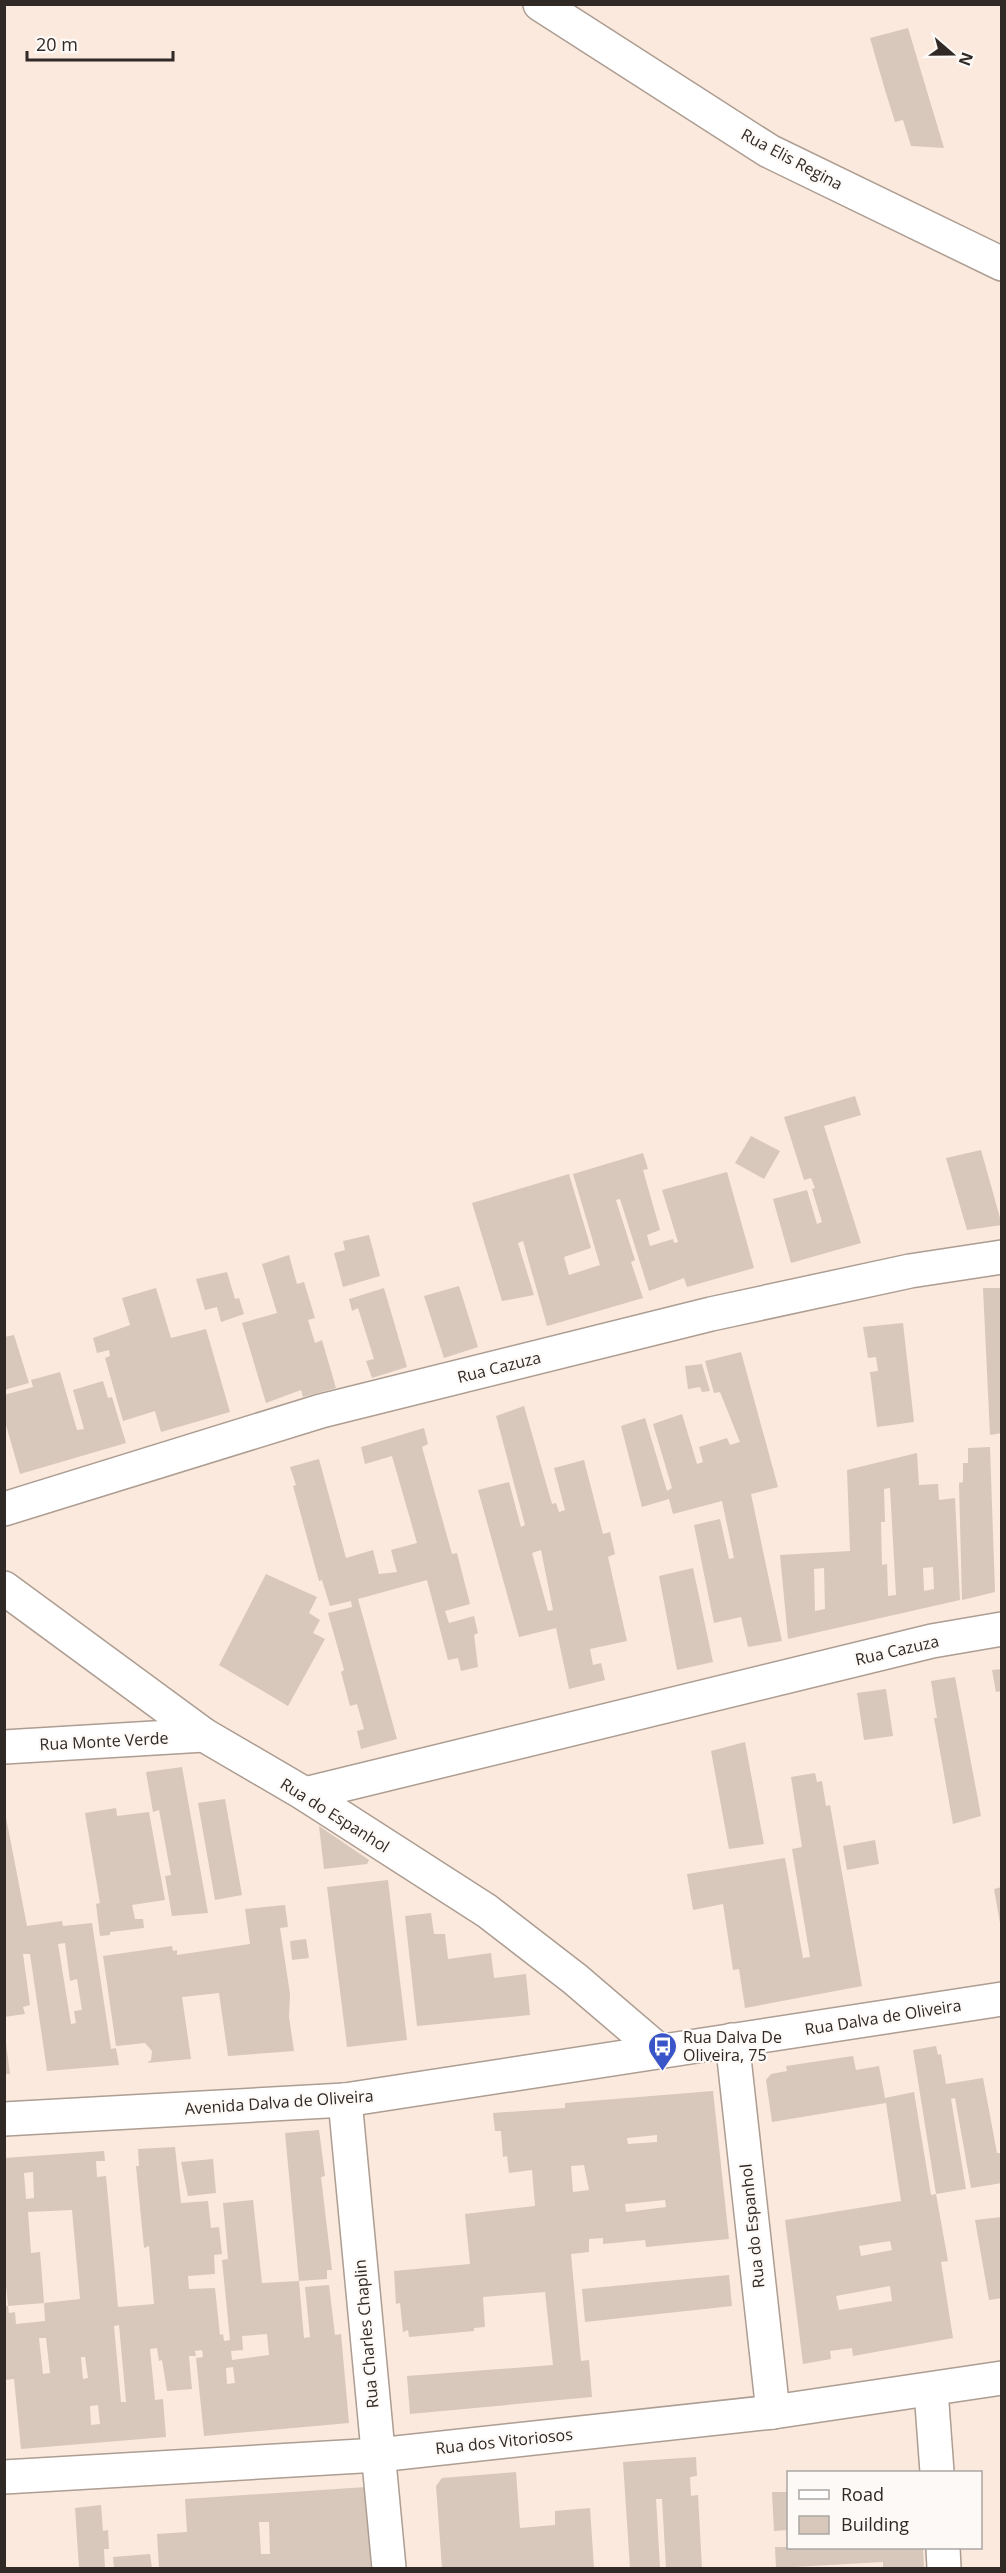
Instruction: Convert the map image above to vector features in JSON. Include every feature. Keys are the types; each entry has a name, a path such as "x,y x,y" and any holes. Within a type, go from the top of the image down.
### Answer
{"street":[{"name":"Rua Elis Regina","path":"540,4 769,151 1002,264"},
{"name":"Rua Cazuza","path":"4,1509 321,1411 711,1314 910,1271 1002,1257"},
{"name":"Rua do Espanhol","path":"4,1588 204,1735 304,1794 487,1911 575,1979 658,2050"},
{"name":"Rua Cazuza","path":"304,1794 921,1644 1002,1629"},
{"name":"Rua Monte Verde","path":"4,1747 204,1735"},
{"name":"Rua Dalva de Oliveira","path":"658,2050 1002,1999"},
{"name":"Rua do Espanhol","path":"732,2040 773,2412"},
{"name":"Avenida Dalva de Oliveira","path":"4,2119 345,2100 658,2050"},
{"name":"Rua Charles Chaplin","path":"345,2100 389,2568"},
{"name":"Rua dos Vitoriosos","path":"4,2476 378,2455 773,2412 1002,2378"},
{"path":"931,2390 937,2471"},
{"path":"943,2549 944,2568"}],"building":[{"path":"908,28 944,148 911,146 903,120 895,122 885,90 870,38"},
{"path":"855,1096 861,1115 824,1126 861,1243 791,1263 773,1199 807,1190 817,1224 822,1222 812,1189 815,1188 811,1178 804,1180 784,1117"},
{"path":"751,1136 780,1151 764,1179 735,1163"},
{"path":"981,1150 1002,1225 967,1230 946,1158"},
{"path":"643,1153 648,1169 643,1170 660,1230 647,1235 650,1246 673,1239 674,1243 678,1242 662,1190 727,1172 754,1268 687,1287 684,1278 649,1291 620,1199 616,1200 635,1260 631,1262 643,1298 547,1326 523,1241 518,1243 534,1295 502,1301 472,1203 569,1174 591,1248 564,1257 569,1275 600,1265 573,1174"},
{"path":"369,1235 380,1276 343,1287 334,1253 345,1250 343,1241"},
{"path":"289,1255 297,1284 304,1282 315,1318 308,1320 315,1343 322,1340 336,1388 303,1397 301,1390 266,1403 242,1323 277,1313 262,1264"},
{"path":"227,1272 235,1299 239,1298 244,1314 221,1322 217,1307 205,1310 196,1279"},
{"path":"459,1286 478,1347 444,1358 424,1296"},
{"path":"156,1288 171,1338 206,1329 230,1412 161,1432 155,1411 123,1421 105,1358 110,1356 109,1350 97,1353 93,1338 130,1325 122,1298"},
{"path":"384,1288 407,1367 372,1378 366,1361 374,1359 358,1308 352,1311 349,1299"},
{"path":"983,1288 1002,1288 1002,1433 990,1435"},
{"path":"903,1323 914,1422 877,1427 870,1372 878,1371 876,1357 868,1358 863,1327"},
{"path":"14,1335 29,1383 4,1390 4,1337"},
{"path":"741,1352 778,1487 751,1494 782,1641 748,1647 741,1617 714,1623 694,1525 720,1519 729,1559 734,1558 722,1501 673,1514 669,1499 642,1507 621,1426 645,1418 667,1491 672,1488 653,1424 682,1414 697,1464 703,1462 699,1447 727,1438 730,1445 740,1442 720,1392 714,1393 705,1361"},
{"path":"702,1364 710,1391 702,1392 700,1387 688,1389 685,1366"},
{"path":"60,1372 77,1430 84,1429 73,1390 103,1381 108,1398 112,1397 126,1443 20,1474 4,1418 4,1395 33,1387 31,1380"},
{"path":"524,1406 552,1504 556,1503 559,1512 565,1510 554,1468 584,1460 603,1534 610,1532 615,1554 608,1557 627,1641 590,1649 593,1665 601,1663 605,1680 569,1689 556,1628 519,1637 478,1490 509,1482 521,1527 525,1525 496,1416","holes":["541,1550 553,1610 548,1611 532,1553"]},
{"path":"424,1428 428,1444 422,1447 452,1554 457,1553 470,1604 445,1611 449,1623 474,1616 478,1633 474,1635 478,1667 461,1671 458,1658 448,1660 427,1580 358,1599 397,1739 361,1749 357,1731 364,1729 357,1704 350,1706 341,1672 344,1670 328,1613 352,1607 351,1601 330,1606 322,1580 319,1581 290,1467 319,1459 346,1558 373,1550 379,1574 397,1572 391,1550 417,1543 392,1456 365,1464 361,1447"},
{"path":"990,1447 995,1592 962,1600 959,1483 963,1482 963,1463 968,1463 968,1448"},
{"path":"917,1453 919,1485 938,1484 939,1500 955,1498 960,1600 788,1639 780,1555 850,1551 847,1470","holes":["890,1488 896,1595 888,1596 887,1564 882,1565 881,1522 885,1522 884,1489","933,1567 934,1589 924,1591 923,1568","824,1568 825,1609 815,1611 814,1569"]},
{"path":"693,1568 713,1662 677,1670 659,1576"},
{"path":"266,1574 317,1597 309,1613 320,1620 313,1633 325,1639 288,1706 219,1665"},
{"path":"1002,1669 1002,1691 996,1692 992,1670"},
{"path":"955,1677 981,1816 953,1824 934,1718 937,1718 931,1681"},
{"path":"886,1689 893,1736 864,1740 857,1693"},
{"path":"745,1742 764,1844 729,1849 711,1751"},
{"path":"182,1767 208,1913 172,1916 165,1876 171,1875 159,1810 153,1812 146,1772"},
{"path":"815,1773 817,1782 822,1781 826,1806 830,1805 862,1986 745,2008 739,1969 733,1970 723,1904 693,1910 687,1874 785,1858 803,1958 810,1957 792,1849 802,1847 791,1777"},
{"path":"225,1799 242,1895 215,1900 198,1803"},
{"path":"4,1807 27,1926 62,1921 63,1926 92,1923 111,2049 116,2048 119,2065 47,2071 30,1954 23,1954 30,2005 23,2007 25,2014 4,2017","holes":["65,1943 70,1981 77,1979 82,2010 74,2011 76,2023 71,2024 58,1944"]},
{"path":"116,1808 117,1816 149,1812 165,1900 132,1905 135,1919 143,1919 144,1928 110,1932 110,1935 100,1936 96,1904 100,1903 85,1813"},
{"path":"319,1826 369,1860 367,1864 324,1869"},
{"path":"875,1840 879,1864 847,1870 843,1846"},
{"path":"388,1880 407,2040 347,2047 327,1887"},
{"path":"1002,1887 1002,1923 1000,1923 994,1889"},
{"path":"285,1905 288,1927 280,1928 290,1994 289,2017 294,2051 228,2056 219,1993 182,1997 191,2059 147,2063 151,2060 152,2051 145,2043 116,2046 103,1956 172,1946 173,1951 177,1950 177,1955 250,1944 245,1909"},
{"path":"431,1913 434,1934 445,1934 448,1959 491,1953 494,1978 526,1974 530,2015 417,2026 405,1916"},
{"path":"306,1939 309,1958 292,1960 290,1941"},
{"path":"4,2043 6,2043 10,2074 4,2074"},
{"path":"936,2046 938,2055 941,2054 946,2084 983,2078 997,2153 1002,2153 1002,2183 971,2188 955,2098 951,2099 966,2189 936,2194 913,2050"},
{"path":"853,2056 856,2070 879,2066 885,2098 914,2092 931,2195 936,2194 948,2261 941,2262 953,2338 853,2356 852,2348 830,2351 831,2359 803,2364 785,2220 901,2201 886,2103 772,2122 766,2080 771,2074 787,2071 786,2066","holes":["890,2241 892,2250 861,2256 859,2246","890,2286 892,2301 839,2310 836,2296"]},
{"path":"713,2091 729,2239 646,2247 645,2240 603,2244 603,2238 589,2239 589,2252 571,2254 581,2361 589,2360 592,2397 410,2414 407,2376 553,2365 545,2292 483,2297 485,2327 474,2328 474,2331 409,2337 408,2330 403,2332 400,2303 396,2304 394,2271 470,2264 465,2214 535,2206 532,2170 509,2173 507,2156 503,2157 501,2131 495,2131 493,2113 565,2108 565,2103","holes":["657,2135 657,2142 628,2144 627,2138","584,2165 589,2190 573,2192 571,2166","665,2200 666,2207 626,2212 625,2204"]},
{"path":"319,2130 325,2176 321,2177 332,2270 327,2270 327,2279 299,2281 285,2133"},
{"path":"175,2147 181,2203 208,2201 211,2228 219,2227 222,2254 214,2255 215,2274 188,2276 189,2289 215,2288 220,2335 223,2334 224,2341 230,2340 222,2260 228,2259 223,2203 253,2200 262,2283 299,2281 304,2338 310,2337 305,2287 329,2285 335,2335 341,2334 349,2423 204,2436 196,2358 203,2357 202,2350 195,2351 196,2356 189,2356 192,2389 167,2391 162,2360 159,2361 157,2348 150,2349 155,2400 163,2399 166,2437 21,2449 14,2379 4,2380 4,2306 8,2306 4,2264 4,2158 104,2151 105,2161 96,2161 97,2177 106,2176 118,2307 154,2304 149,2246 144,2248 136,2166 139,2166 138,2149","holes":["33,2172 34,2198 26,2199 24,2173","72,2210 80,2299 44,2303 40,2252 31,2253 28,2212","44,2303 45,2321 16,2324 15,2312 9,2313 8,2306","119,2325 126,2402 121,2402 114,2326","267,2334 269,2355 232,2360 231,2351 243,2350 242,2336","39,2338 46,2338 50,2373 43,2374","81,2357 85,2357 88,2378 83,2379","233,2367 235,2383 227,2384 226,2368","98,2405 100,2424 91,2425 90,2406"]},
{"path":"213,2159 216,2193 188,2196 181,2162"},
{"path":"1002,2217 1002,2298 989,2300 975,2220"},
{"path":"729,2275 732,2306 585,2322 582,2289"},
{"path":"696,2457 697,2476 690,2477 691,2496 698,2495 702,2568 666,2568 662,2499 656,2499 660,2568 630,2568 623,2462"},
{"path":"516,2472 520,2528 555,2525 555,2511 590,2508 594,2568 442,2568 436,2486 442,2478"},
{"path":"366,2487 371,2568 159,2568 157,2534 187,2532 185,2499","holes":["259,2522 269,2522 270,2554 261,2554"]},
{"path":"772,2492 787,2492 787,2530 774,2531"},
{"path":"101,2505 103,2531 108,2530 109,2549 104,2549 105,2568 79,2568 75,2508"},
{"path":"775,2547 787,2547 787,2549 923,2549 924,2568 883,2568 883,2562 776,2568"},
{"path":"150,2554 152,2568 114,2568 113,2557"}],"place":[{"name":"Rua Dalva De Oliveira, 75","path":"662,2072"}]}
